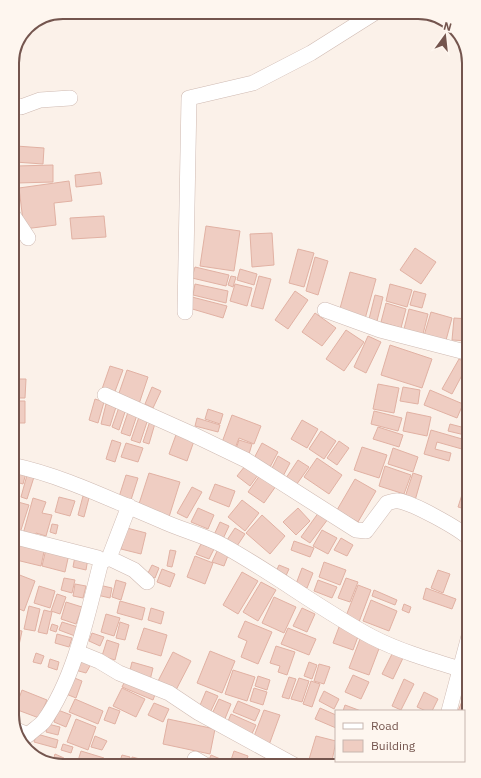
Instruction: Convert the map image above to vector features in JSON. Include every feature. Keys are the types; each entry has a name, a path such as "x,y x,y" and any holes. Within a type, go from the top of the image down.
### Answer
{"street":[{"path":"185,312 189,98 253,83 311,53 365,19"},
{"path":"19,107 21,108 40,100 70,98"},
{"path":"19,224 28,238"},
{"path":"325,310 380,330 462,351"},
{"path":"105,395 246,460 356,530 366,531 387,503 400,501 462,531"},
{"path":"19,467 77,484 160,521 202,535 225,546 347,623 373,637 406,651 460,669"},
{"path":"24,735 44,722 59,694 77,652 105,560 129,506"},
{"path":"19,538 98,558 134,570 147,582"},
{"path":"77,652 98,661 119,673 169,693 199,714 283,759"},
{"path":"450,710 462,662"}],"building":[{"path":"19,146 44,148 43,164 19,162"},
{"path":"53,165 53,182 19,183 19,166"},
{"path":"100,172 102,184 76,187 75,175"},
{"path":"69,181 72,201 54,203 56,225 24,229 19,188"},
{"path":"104,216 106,237 72,239 70,218"},
{"path":"206,226 240,231 234,271 200,266"},
{"path":"272,233 274,265 252,267 250,234"},
{"path":"415,248 436,262 421,284 400,270"},
{"path":"298,249 314,253 304,287 289,283"},
{"path":"315,257 328,261 318,295 306,291"},
{"path":"195,267 229,275 226,286 192,278"},
{"path":"240,269 257,274 254,285 237,280"},
{"path":"350,272 376,279 365,319 339,312"},
{"path":"231,276 236,277 233,287 228,285"},
{"path":"259,276 271,279 263,309 251,306"},
{"path":"195,284 228,291 226,303 193,295"},
{"path":"235,284 252,288 247,306 230,301"},
{"path":"390,284 412,290 407,307 386,301"},
{"path":"295,291 308,300 288,329 275,320"},
{"path":"414,291 426,294 422,308 410,305"},
{"path":"375,295 383,297 377,321 369,319"},
{"path":"192,297 227,306 223,318 189,308"},
{"path":"386,303 406,309 401,328 381,322"},
{"path":"409,309 428,314 422,338 403,333"},
{"path":"431,312 452,318 445,344 423,339"},
{"path":"315,313 336,328 322,346 302,332"},
{"path":"454,318 462,319 462,341 452,340"},
{"path":"346,330 364,342 344,371 326,359"},
{"path":"368,336 381,342 366,373 354,367"},
{"path":"390,345 432,359 422,388 381,375"},
{"path":"459,359 462,361 462,375 452,394 442,389"},
{"path":"110,366 123,370 114,394 102,389"},
{"path":"127,370 148,377 139,404 118,396"},
{"path":"19,379 26,379 25,398 19,398"},
{"path":"378,384 399,388 394,413 373,409"},
{"path":"152,387 161,391 153,408 145,404"},
{"path":"403,387 420,390 418,404 400,401"},
{"path":"430,390 462,404 457,418 424,405"},
{"path":"95,399 104,402 98,423 89,420"},
{"path":"19,401 25,401 25,423 19,423"},
{"path":"106,404 116,407 110,426 101,424"},
{"path":"119,407 126,409 119,430 112,427"},
{"path":"129,409 138,412 130,436 121,433"},
{"path":"208,409 223,414 220,424 205,419"},
{"path":"374,411 402,418 398,431 371,424"},
{"path":"407,412 431,417 427,436 403,431"},
{"path":"140,414 149,416 140,443 131,440"},
{"path":"232,415 261,426 254,444 239,438 234,451 221,445"},
{"path":"151,418 156,420 149,444 143,442"},
{"path":"197,418 220,425 218,432 195,426"},
{"path":"302,420 318,429 307,448 291,439"},
{"path":"450,424 462,427 462,434 448,431"},
{"path":"378,427 403,435 399,447 373,439"},
{"path":"431,430 462,439 462,449 437,442 435,449 451,453 449,461 424,454"},
{"path":"321,431 336,441 324,459 309,449"},
{"path":"177,432 195,438 187,461 169,454"},
{"path":"112,440 121,443 115,462 106,459"},
{"path":"239,440 252,444 249,454 236,449"},
{"path":"339,441 349,448 337,465 327,458"},
{"path":"126,443 143,448 138,462 121,457"},
{"path":"262,443 278,452 268,471 252,462"},
{"path":"362,447 387,455 379,478 354,470"},
{"path":"393,448 418,457 413,472 388,464"},
{"path":"278,456 290,463 281,480 269,474"},
{"path":"317,458 342,475 329,494 304,477"},
{"path":"298,460 309,467 294,488 284,481"},
{"path":"245,466 258,475 250,486 237,476"},
{"path":"385,466 411,475 404,494 379,486"},
{"path":"19,471 26,473 23,484 19,483"},
{"path":"149,473 180,482 169,517 138,507"},
{"path":"413,473 422,476 414,504 404,500"},
{"path":"27,475 34,477 27,499 21,497"},
{"path":"126,475 138,478 130,503 118,500"},
{"path":"260,475 276,486 264,503 248,492"},
{"path":"355,479 376,491 358,522 337,510"},
{"path":"215,484 235,491 229,507 209,499"},
{"path":"192,487 202,492 187,518 177,513"},
{"path":"462,495 462,508 458,507"},
{"path":"83,496 89,498 84,517 78,515"},
{"path":"59,497 75,501 70,516 55,512"},
{"path":"33,498 46,502 42,513 52,515 46,536 36,533 35,537 23,534"},
{"path":"242,500 259,513 245,531 228,517"},
{"path":"19,502 29,505 19,533"},
{"path":"198,508 214,515 208,529 191,522"},
{"path":"298,508 310,521 296,535 283,522"},
{"path":"319,512 328,519 310,543 301,537"},
{"path":"262,515 285,536 270,554 246,533"},
{"path":"220,522 229,526 222,541 213,537"},
{"path":"52,524 58,525 56,534 50,532"},
{"path":"127,528 146,533 141,554 121,549"},
{"path":"235,528 245,534 235,549 225,543"},
{"path":"322,530 337,538 328,554 313,546"},
{"path":"341,538 353,545 347,556 334,550"},
{"path":"294,541 314,548 310,557 291,550"},
{"path":"201,544 214,549 209,559 196,554"},
{"path":"19,545 45,547 41,566 19,561"},
{"path":"46,549 69,554 65,572 42,566"},
{"path":"218,549 229,553 224,566 212,562"},
{"path":"170,550 176,551 172,567 167,566"},
{"path":"75,556 88,558 86,570 73,567"},
{"path":"195,556 213,563 205,584 187,577"},
{"path":"324,562 346,570 340,585 319,577"},
{"path":"152,565 159,568 155,578 147,575"},
{"path":"279,565 289,569 285,578 275,574"},
{"path":"302,568 313,573 307,588 296,584"},
{"path":"162,569 175,574 170,587 157,582"},
{"path":"438,570 450,574 443,593 431,588"},
{"path":"242,572 258,581 238,614 223,605"},
{"path":"19,575 35,581 24,611 19,609"},
{"path":"64,578 75,580 72,593 61,590"},
{"path":"346,578 358,582 350,602 338,598"},
{"path":"116,580 126,583 121,600 112,597"},
{"path":"318,580 337,587 332,598 314,591"},
{"path":"261,582 276,590 258,621 243,612"},
{"path":"75,584 86,586 83,598 73,596"},
{"path":"99,585 112,588 110,598 97,595"},
{"path":"358,585 371,590 359,622 346,616"},
{"path":"39,586 55,591 50,608 34,603"},
{"path":"426,588 456,599 452,609 423,599"},
{"path":"374,590 397,600 395,605 372,596"},
{"path":"57,594 66,597 60,614 51,611"},
{"path":"274,597 296,607 284,633 262,623"},
{"path":"371,600 397,611 389,631 363,621"},
{"path":"120,601 145,608 142,620 117,613"},
{"path":"66,602 82,607 76,624 61,619"},
{"path":"404,604 411,607 409,613 402,610"},
{"path":"29,606 40,609 35,631 24,629"},
{"path":"151,608 164,612 161,624 148,620"},
{"path":"302,608 315,614 307,632 293,626"},
{"path":"44,610 52,612 47,634 38,632"},
{"path":"106,614 120,618 114,636 101,632"},
{"path":"245,621 272,632 258,664 241,657 247,641 238,637"},
{"path":"62,622 78,627 75,636 59,630"},
{"path":"120,622 129,625 125,640 116,638"},
{"path":"52,624 58,626 56,632 50,630"},
{"path":"339,627 359,634 353,650 333,643"},
{"path":"144,628 167,635 161,656 137,649"},
{"path":"288,628 316,639 309,655 281,644"},
{"path":"19,630 22,631 19,645"},
{"path":"92,633 104,637 100,646 89,641"},
{"path":"57,634 72,638 69,647 55,643"},
{"path":"360,639 380,646 369,675 349,668"},
{"path":"107,640 119,644 115,660 102,656"},
{"path":"276,646 295,652 287,675 278,672 280,666 270,663"},
{"path":"210,651 235,661 222,693 197,683"},
{"path":"173,652 191,661 175,692 157,683"},
{"path":"393,652 403,658 393,679 382,674"},
{"path":"36,653 44,656 41,664 33,662"},
{"path":"79,658 91,664 86,673 75,670"},
{"path":"50,659 59,662 57,670 48,667"},
{"path":"132,662 153,668 150,680 129,674"},
{"path":"309,662 317,665 312,679 304,676"},
{"path":"319,664 330,667 324,684 314,681"},
{"path":"233,670 255,677 247,701 225,694"},
{"path":"353,675 369,682 361,699 345,692"},
{"path":"258,676 270,680 267,690 255,686"},
{"path":"72,677 82,681 76,698 66,694"},
{"path":"289,677 296,679 289,699 282,697"},
{"path":"299,678 309,681 302,702 291,699"},
{"path":"126,679 156,692 153,700 122,687"},
{"path":"404,679 414,684 401,710 392,706"},
{"path":"311,681 320,684 312,707 303,704"},
{"path":"122,688 145,699 136,717 113,706"},
{"path":"254,688 267,692 263,705 250,701"},
{"path":"22,690 47,700 39,718 19,710 19,698"},
{"path":"206,691 218,696 209,715 198,710"},
{"path":"324,691 339,699 334,709 319,701"},
{"path":"424,692 438,699 432,710 424,710 417,707"},
{"path":"75,699 103,711 98,724 69,712"},
{"path":"219,699 231,704 224,721 211,716"},
{"path":"238,701 260,710 255,721 233,712"},
{"path":"462,701 462,710 458,710"},
{"path":"154,703 169,709 163,722 148,715"},
{"path":"345,705 358,710 343,710"},
{"path":"109,707 120,711 115,724 104,720"},
{"path":"320,708 335,715 335,728 315,719"},
{"path":"58,710 71,715 66,727 54,722"},
{"path":"264,710 280,715 269,745 253,739"},
{"path":"231,714 256,725 251,736 226,726"},
{"path":"76,719 96,727 88,750 67,742"},
{"path":"168,719 215,729 210,754 163,744"},
{"path":"48,724 60,727 58,735 46,732"},
{"path":"37,734 58,740 56,748 34,742"},
{"path":"95,736 107,741 102,750 91,747"},
{"path":"316,736 335,741 332,759 309,759"},
{"path":"63,744 73,747 71,753 61,750"},
{"path":"81,751 104,758 104,759 79,759"},
{"path":"234,751 248,756 247,759 231,759"},
{"path":"55,754 64,758 60,759 54,758"},
{"path":"122,755 130,757 130,759 121,759"},
{"path":"211,755 220,759 209,759"}]}
